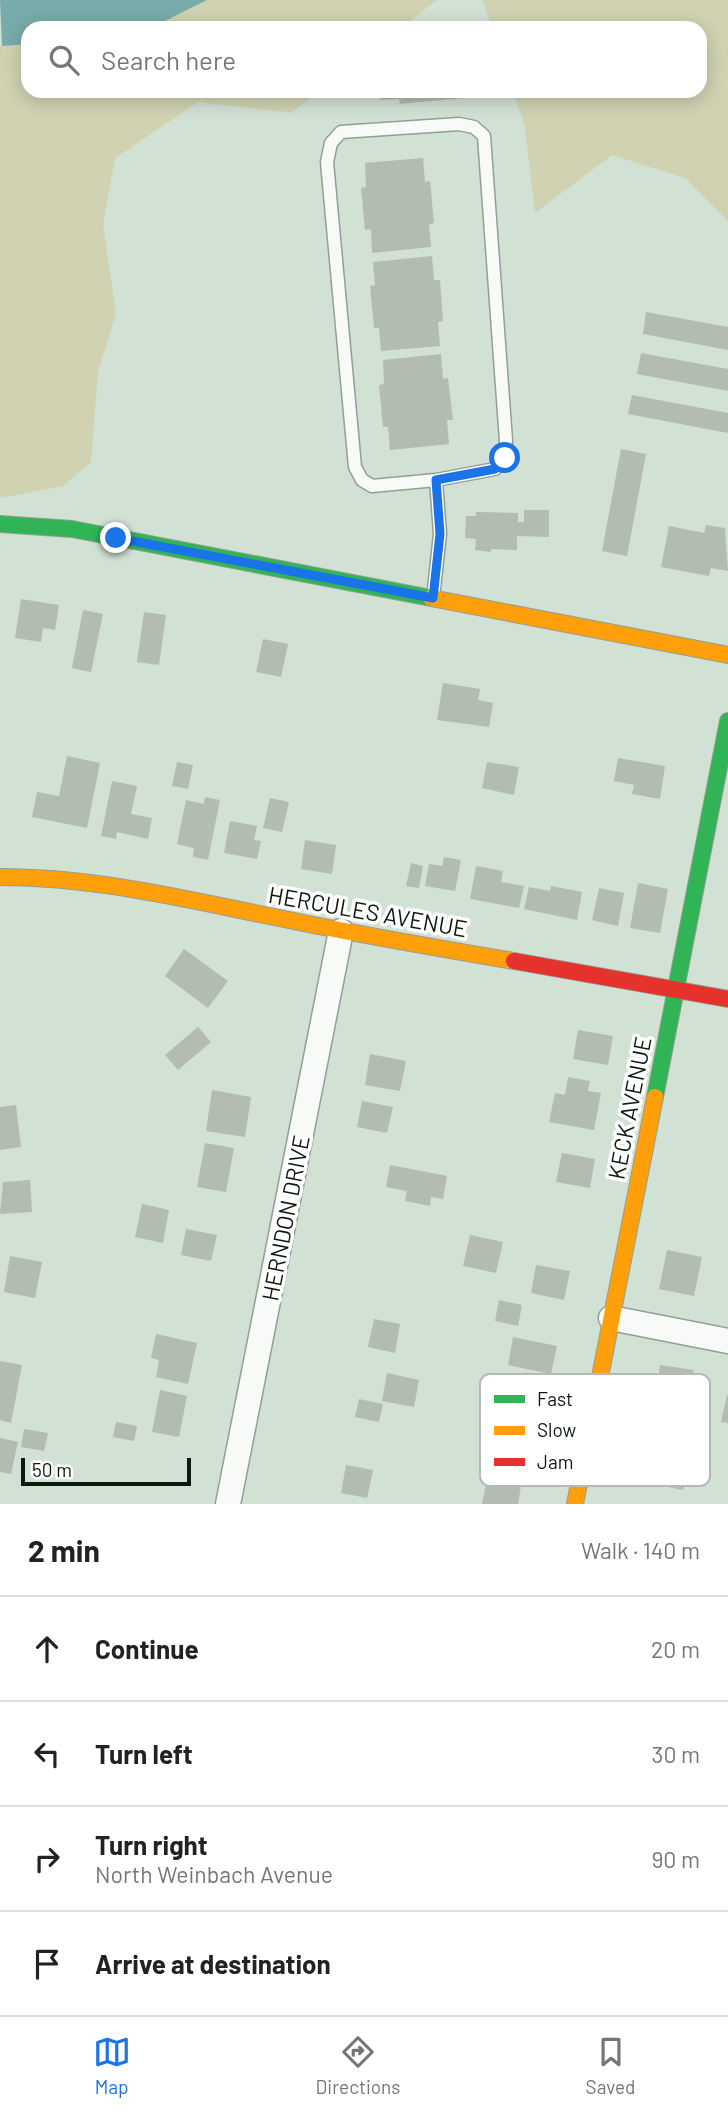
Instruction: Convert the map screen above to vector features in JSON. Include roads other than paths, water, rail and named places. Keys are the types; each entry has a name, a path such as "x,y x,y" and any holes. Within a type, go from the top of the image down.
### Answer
{"street":[{"path":"0,524 72,529 728,655"},
{"name":"KECK AVENUE","path":"600,1374 728,721"},
{"name":"HERCULES AVENUE","path":"0,877 56,877 114,884 341,931 728,999"},
{"name":"HERNDON DRIVE","path":"228,1504 341,931"},
{"path":"611,1318 728,1341"},
{"name":"KECK AVENUE","path":"575,1504 578,1486"}],"lane":[{"path":"458,124 474,127 484,136 506,441 505,458 495,469 436,480 372,486 362,480 355,467 327,162 331,143 341,132 458,124"},
{"path":"433,598 440,534 436,480"}],"water":[{"path":"0,0 207,0 165,21 21,21 21,45 2,46"}]}
